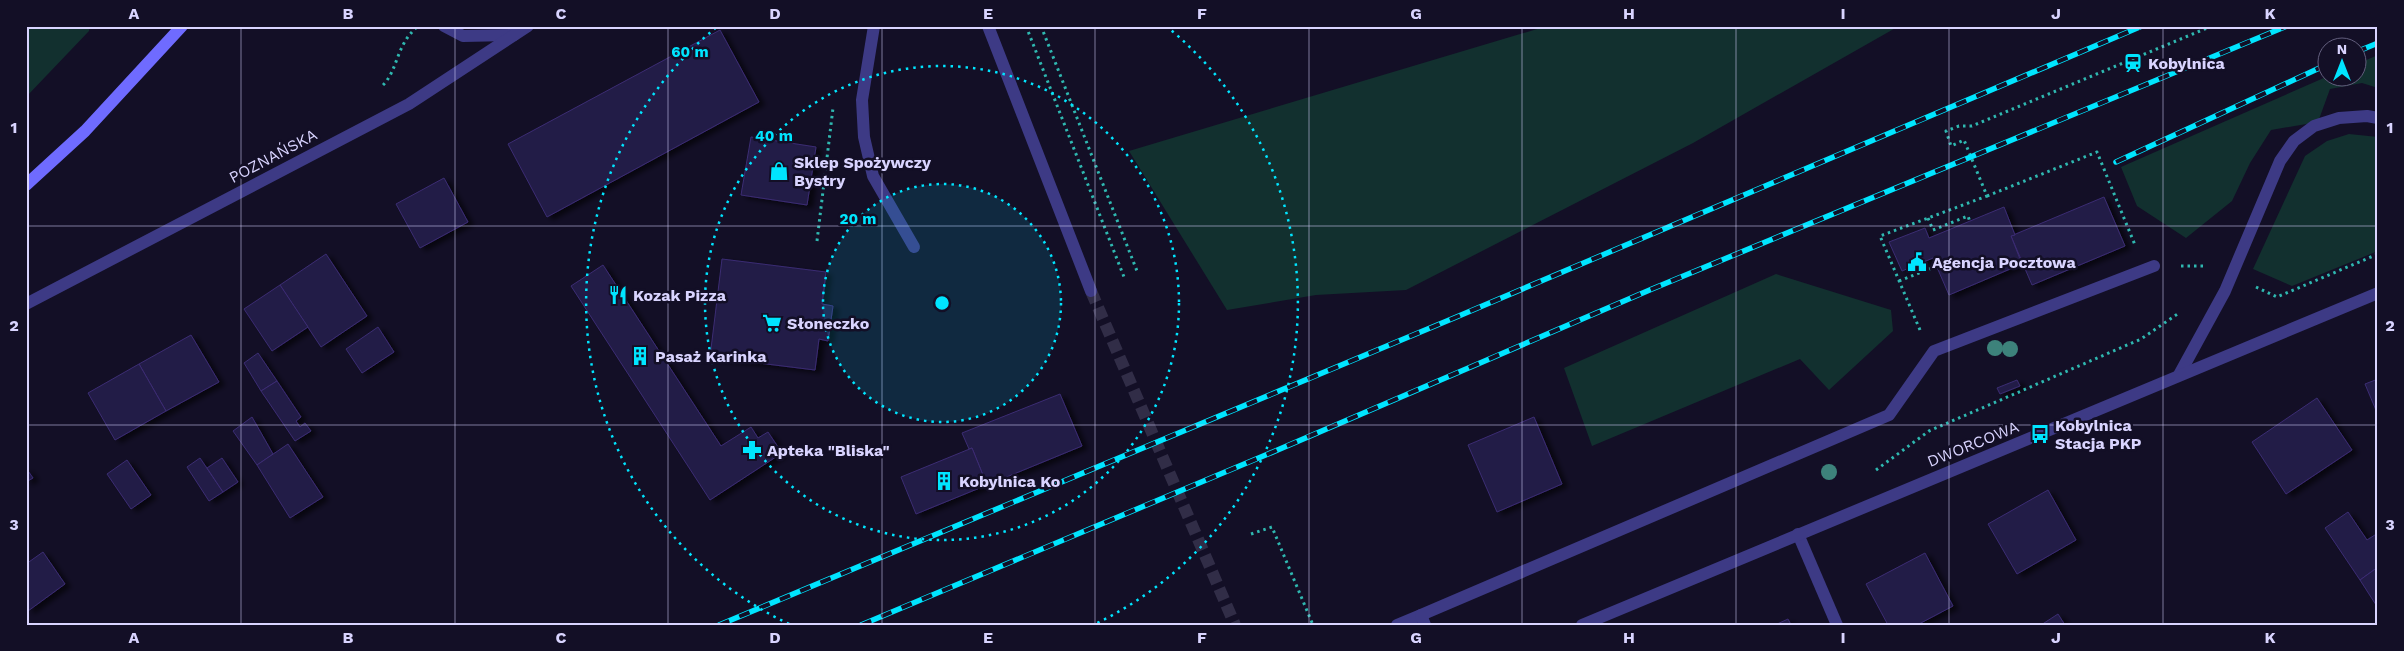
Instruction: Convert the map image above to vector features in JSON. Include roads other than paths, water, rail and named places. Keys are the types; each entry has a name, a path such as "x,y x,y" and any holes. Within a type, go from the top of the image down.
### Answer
{"main road":[{"path":"26,185 85,131 182,26"}],"street":[{"path":"444,26 463,36 514,35"},
{"name":"POZNAŃSKA","path":"26,304 409,104 528,26"},
{"path":"874,26 862,100 864,137 873,176 914,247"},
{"path":"988,26 1091,291"},
{"path":"2179,375 2231,276 2280,160 2294,141 2314,126 2339,118 2367,116 2378,118"},
{"path":"1397,625 1423,620 1890,415 1934,351 2150,268"},
{"name":"DWORCOWA","path":"1582,625 2378,293"},
{"path":"1798,534 1837,625"}],"tunnel":[{"path":"1091,291 1235,625"}],"railway":[{"path":"719,625 1454,318 2142,26"},
{"path":"861,625 1268,454 1652,289 2287,26"},
{"path":"2366,48 2378,43"},
{"path":"2116,162 2316,70"}],"place":[{"name":"Kobylnica","path":"2133,63"},
{"name":"Sklep Spożywczy Bystry","path":"779,171"},
{"name":"Agencja Pocztowa","path":"1917,262"},
{"name":"Kozak Pizza","path":"618,295"},
{"name":"Słoneczko","path":"772,323"},
{"name":"Pasaż Karinka","path":"640,356"},
{"name":"Kobylnica Stacja PKP","path":"2040,434"},
{"name":"Apteka \"Bliska\"","path":"752,450"},
{"name":"Kobylnica Ko","path":"944,481"}]}
